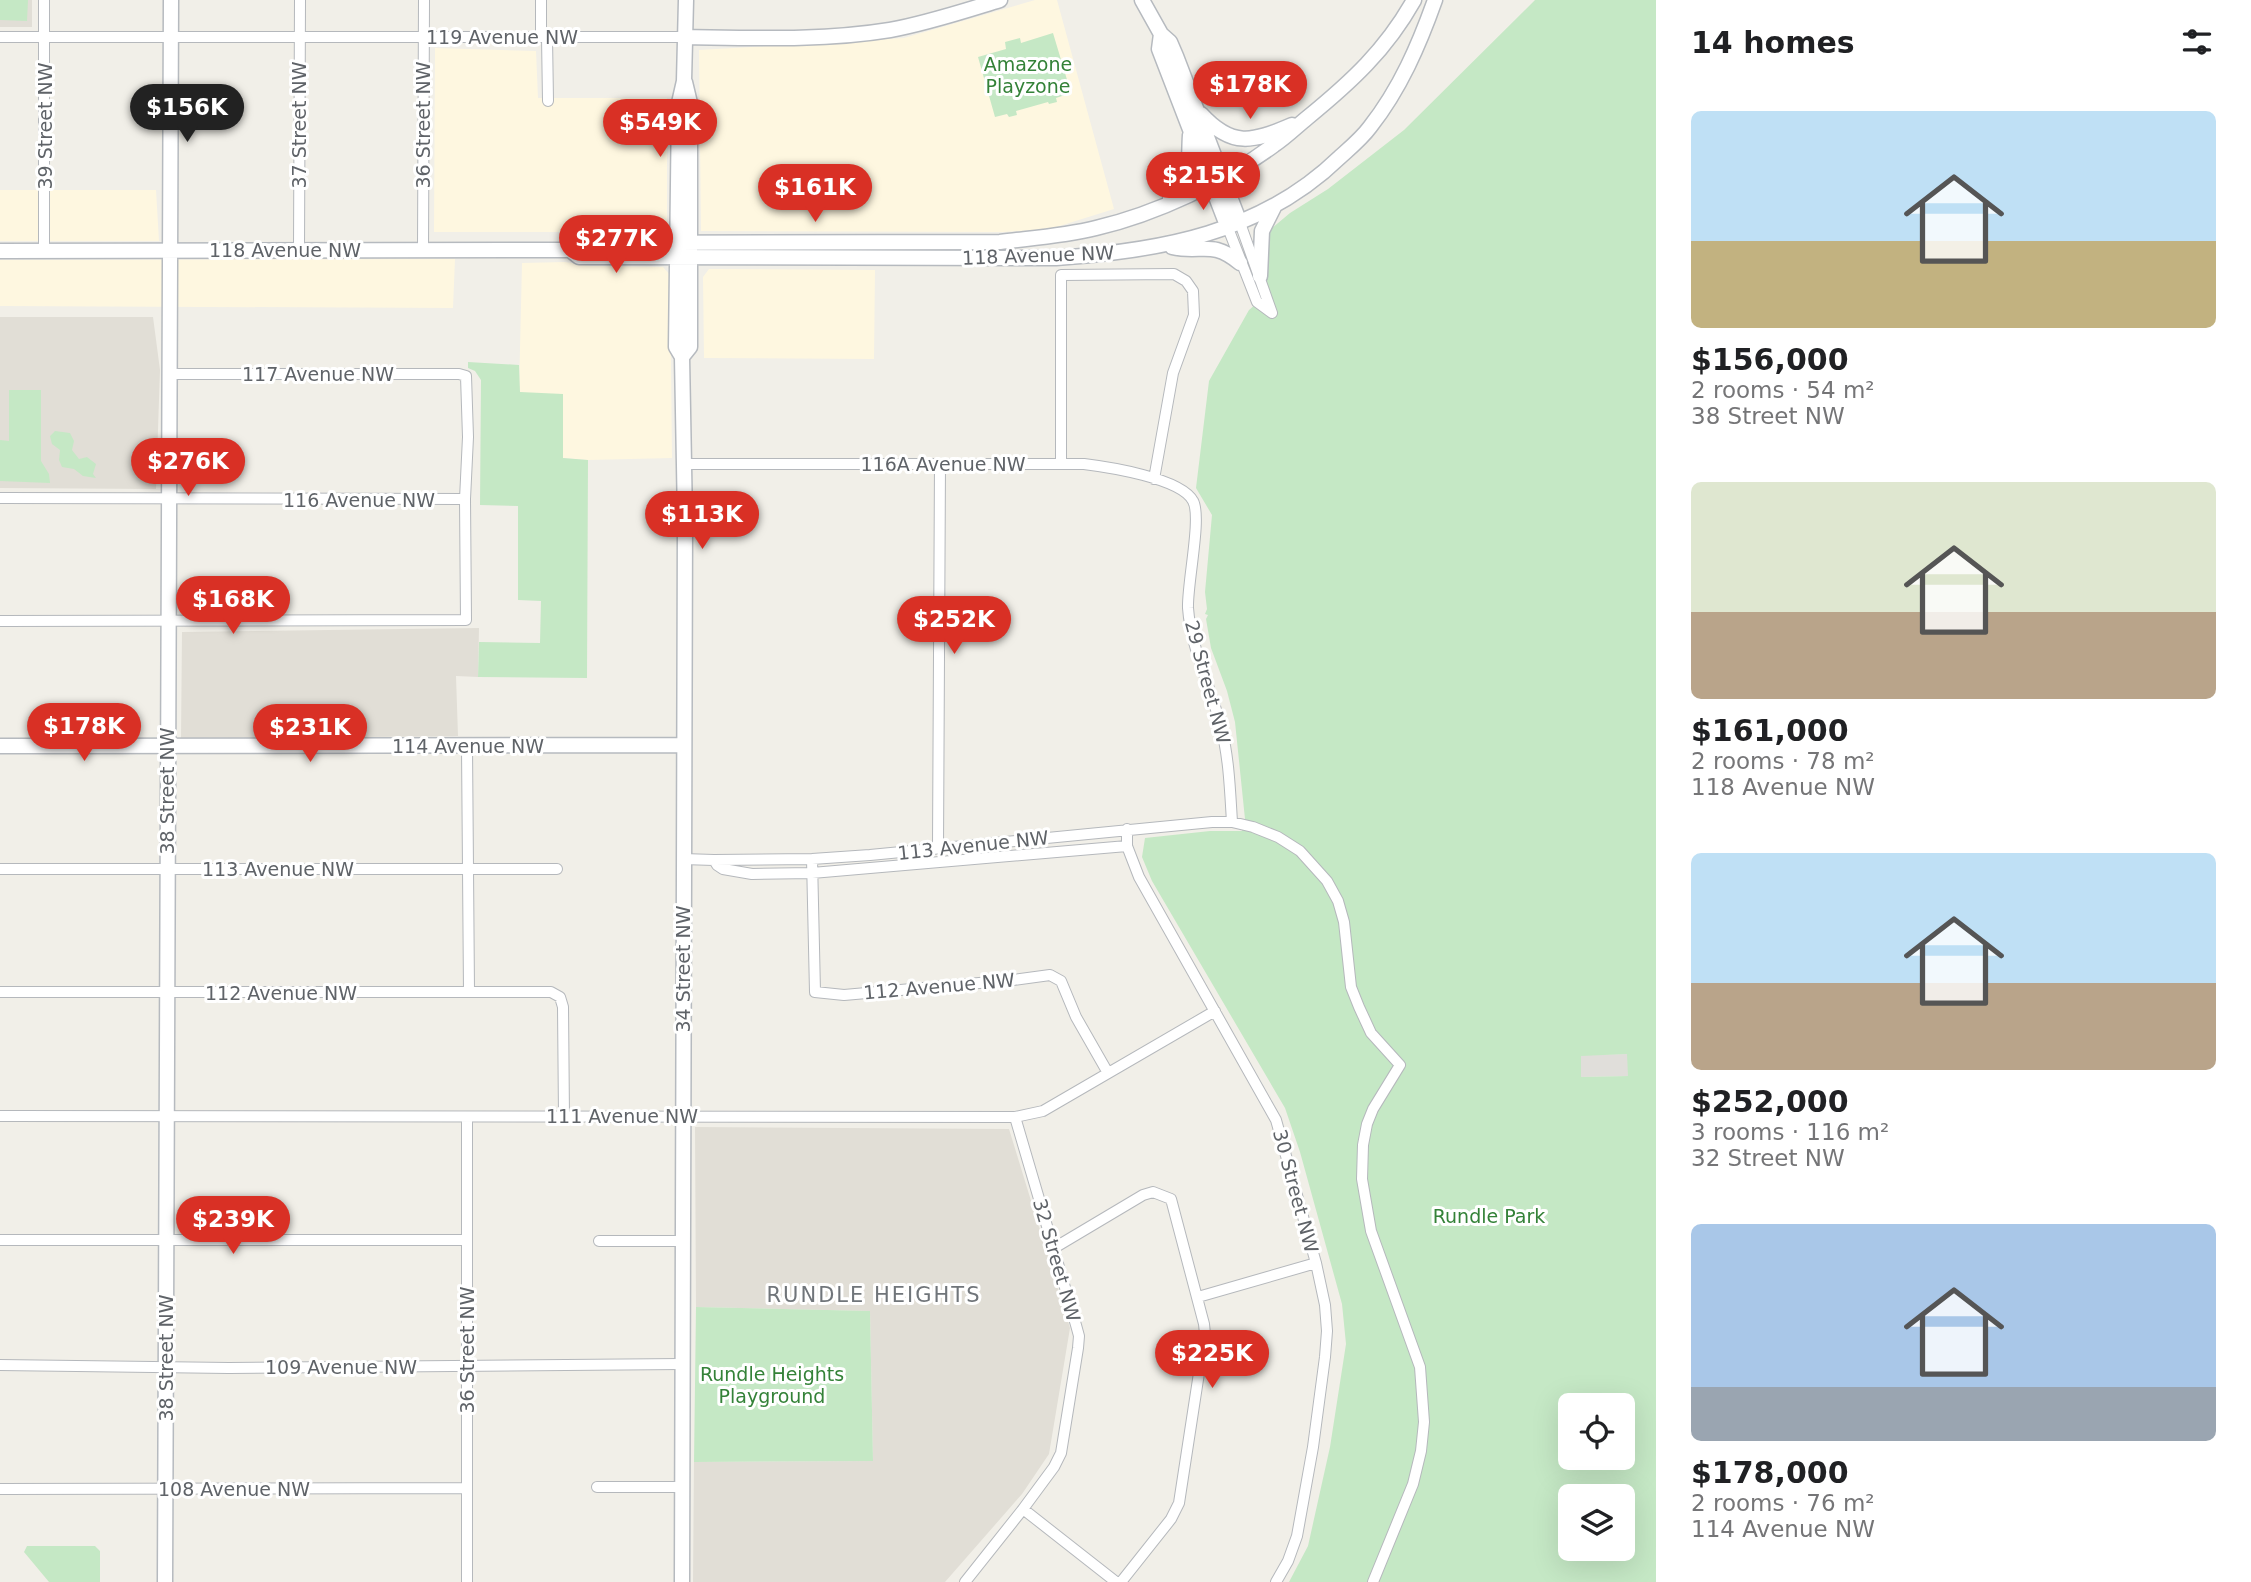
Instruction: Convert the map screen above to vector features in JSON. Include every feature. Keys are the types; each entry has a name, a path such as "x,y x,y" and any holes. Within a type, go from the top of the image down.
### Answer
{"street":[{"name":"39 Street NW","path":"44,0 44,251"},
{"name":"38 Street NW","path":"165,1582 171,0"},
{"name":"37 Street NW","path":"299,250 300,0"},
{"name":"36 Street NW","path":"423,250 424,0"},
{"path":"541,0 548,102"},
{"name":"34 Street NW","path":"682,1582 684,464 682,357 676,347 684,250 679,103 684,81 685,0"},
{"name":"119 Avenue NW","path":"0,37 779,38 890,30 1000,0"},
{"path":"1142,0 1161,34 1170,42 1176,56 1195,107 1216,181"},
{"name":"118 Avenue NW","path":"0,251 570,250 579,257 684,250 1000,242 1097,228 1160,208 1216,181 1274,146 1360,74 1390,39 1414,0"},
{"name":"118 Avenue NW","path":"684,250 1056,258 1121,253 1234,225 1294,195 1322,174 1369,130 1408,68 1435,0"},
{"path":"1161,34 1159,50 1191,131 1260,276 1272,313 1257,302 1240,263 1234,225"},
{"path":"1195,107 1221,133 1239,139 1263,136 1306,119"},
{"path":"1160,208 1179,191 1188,178 1191,131"},
{"path":"1260,276 1262,231 1275,206"},
{"path":"1165,244 1176,249 1216,248 1240,263"},
{"path":"1061,464 1061,275 1174,274 1186,281 1192,291 1194,315 1173,373 1154,479"},
{"name":"117 Avenue NW","path":"171,374 466,376 468,437 465,499"},
{"name":"116A Avenue NW","path":"684,464 1061,464 1114,467 1180,489 1193,501"},
{"path":"938,847 940,464"},
{"name":"116 Avenue NW","path":"0,498 465,499"},
{"path":"0,621 466,620 465,499"},
{"name":"29 Street NW","path":"1193,501 1196,519 1188,609 1197,655 1225,743 1232,822"},
{"name":"114 Avenue NW","path":"0,746 683,745"},
{"path":"467,747 469,991"},
{"path":"1232,822 1266,832 1289,844 1310,860 1327,881 1338,901 1344,922 1351,987 1371,1033 1400,1065 1367,1124 1362,1179 1371,1231 1420,1367 1424,1422 1421,1451 1413,1484 1373,1582"},
{"name":"113 Avenue NW","path":"683,859 812,859 1232,822"},
{"name":"30 Street NW","path":"1127,830 1127,846 1139,877 1276,1120 1325,1305 1325,1357 1314,1447 1300,1521 1292,1549 1276,1582"},
{"name":"113 Avenue NW","path":"714,860 723,869 752,874 812,873 1127,846"},
{"path":"812,859 812,873"},
{"name":"113 Avenue NW","path":"0,869 557,869"},
{"name":"112 Avenue NW","path":"812,873 816,992 844,995 1050,975 1061,982 1076,1017 1108,1073"},
{"name":"112 Avenue NW","path":"0,992 551,992 560,997 563,1007 564,1117"},
{"name":"111 Avenue NW","path":"0,1116 1015,1117 1043,1111 1216,1011"},
{"name":"36 Street NW","path":"467,1117 467,1582"},
{"name":"32 Street NW","path":"965,1582 1023,1509 1061,1453 1078,1348 1079,1336 1015,1117"},
{"path":"1054,1248 1143,1195 1153,1192 1162,1195 1171,1199 1175,1208 1198,1297 1205,1334 1179,1503 1171,1520 1121,1582"},
{"path":"0,1240 467,1240"},
{"path":"599,1241 682,1241"},
{"path":"1198,1297 1315,1263"},
{"name":"109 Avenue NW","path":"0,1366 682,1364"},
{"path":"597,1487 682,1487"},
{"name":"108 Avenue NW","path":"0,1489 467,1488"},
{"path":"1023,1509 1116,1582"}],"shaded area":[{"path":"0,0 32,0 32,27 0,27"},
{"path":"1035,0 1057,0 1114,209 1050,229 1003,232 701,231 699,50 904,38"},
{"path":"435,48 536,51 538,98 667,98 667,232 434,232"},
{"path":"0,190 156,190 159,241 0,241"},
{"path":"455,259 453,308 0,306 0,260"},
{"path":"565,262 591,266 663,267 670,275 672,458 563,458 519,392 522,263"},
{"path":"709,269 875,270 874,359 704,358 703,277"},
{"path":"0,317 153,317 160,370 156,489 0,488"},
{"path":"479,628 478,677 456,676 458,736 181,739 182,632"},
{"path":"1628,1054 1628,1076 1581,1077 1580,1055"},
{"path":"695,1127 1009,1129 1070,1328 1049,1454 1022,1494 945,1582 693,1582 694,1462 873,1461 870,1311 696,1307"}],"green space":[{"path":"0,0 28,0 27,21 0,20"},
{"name":"Rundle Park","path":"1535,0 1656,0 1656,1582 1289,1582 1308,1546 1330,1447 1346,1344 1342,1304 1300,1152 1285,1108 1152,881 1142,857 1145,838 1210,831 1242,831 1245,819 1235,722 1211,648 1206,619 1208,615 1205,614 1212,515 1196,488 1209,381 1249,310 1264,297 1266,233 1290,213 1328,189 1404,130","holes":["1627,1054 1628,1076 1581,1077 1581,1056"]},
{"name":"Amazone Playzone","path":"1053,33 1071,93 1056,98 1057,102 1016,111 1017,115 995,117 978,57 1006,49 1005,42 1020,38 1021,43"},
{"path":"468,362 519,365 520,392 563,394 563,458 588,460 587,678 478,677 479,642 540,643 541,601 518,600 518,506 480,505 481,380 475,371 468,368"},
{"path":"9,390 41,390 41,461 49,474 50,483 0,481 0,440 9,441"},
{"path":"55,431 70,433 74,441 72,450 79,459 87,457 96,464 93,474 96,478 62,467 59,460 60,450 52,444 50,436"},
{"name":"Rundle Heights Playground","path":"696,1307 870,1311 873,1461 694,1462"},
{"path":"27,1546 95,1546 100,1551 100,1582 49,1582 24,1552"}],"district":[{"name":"RUNDLE HEIGHTS","path":"874,1295"}]}
